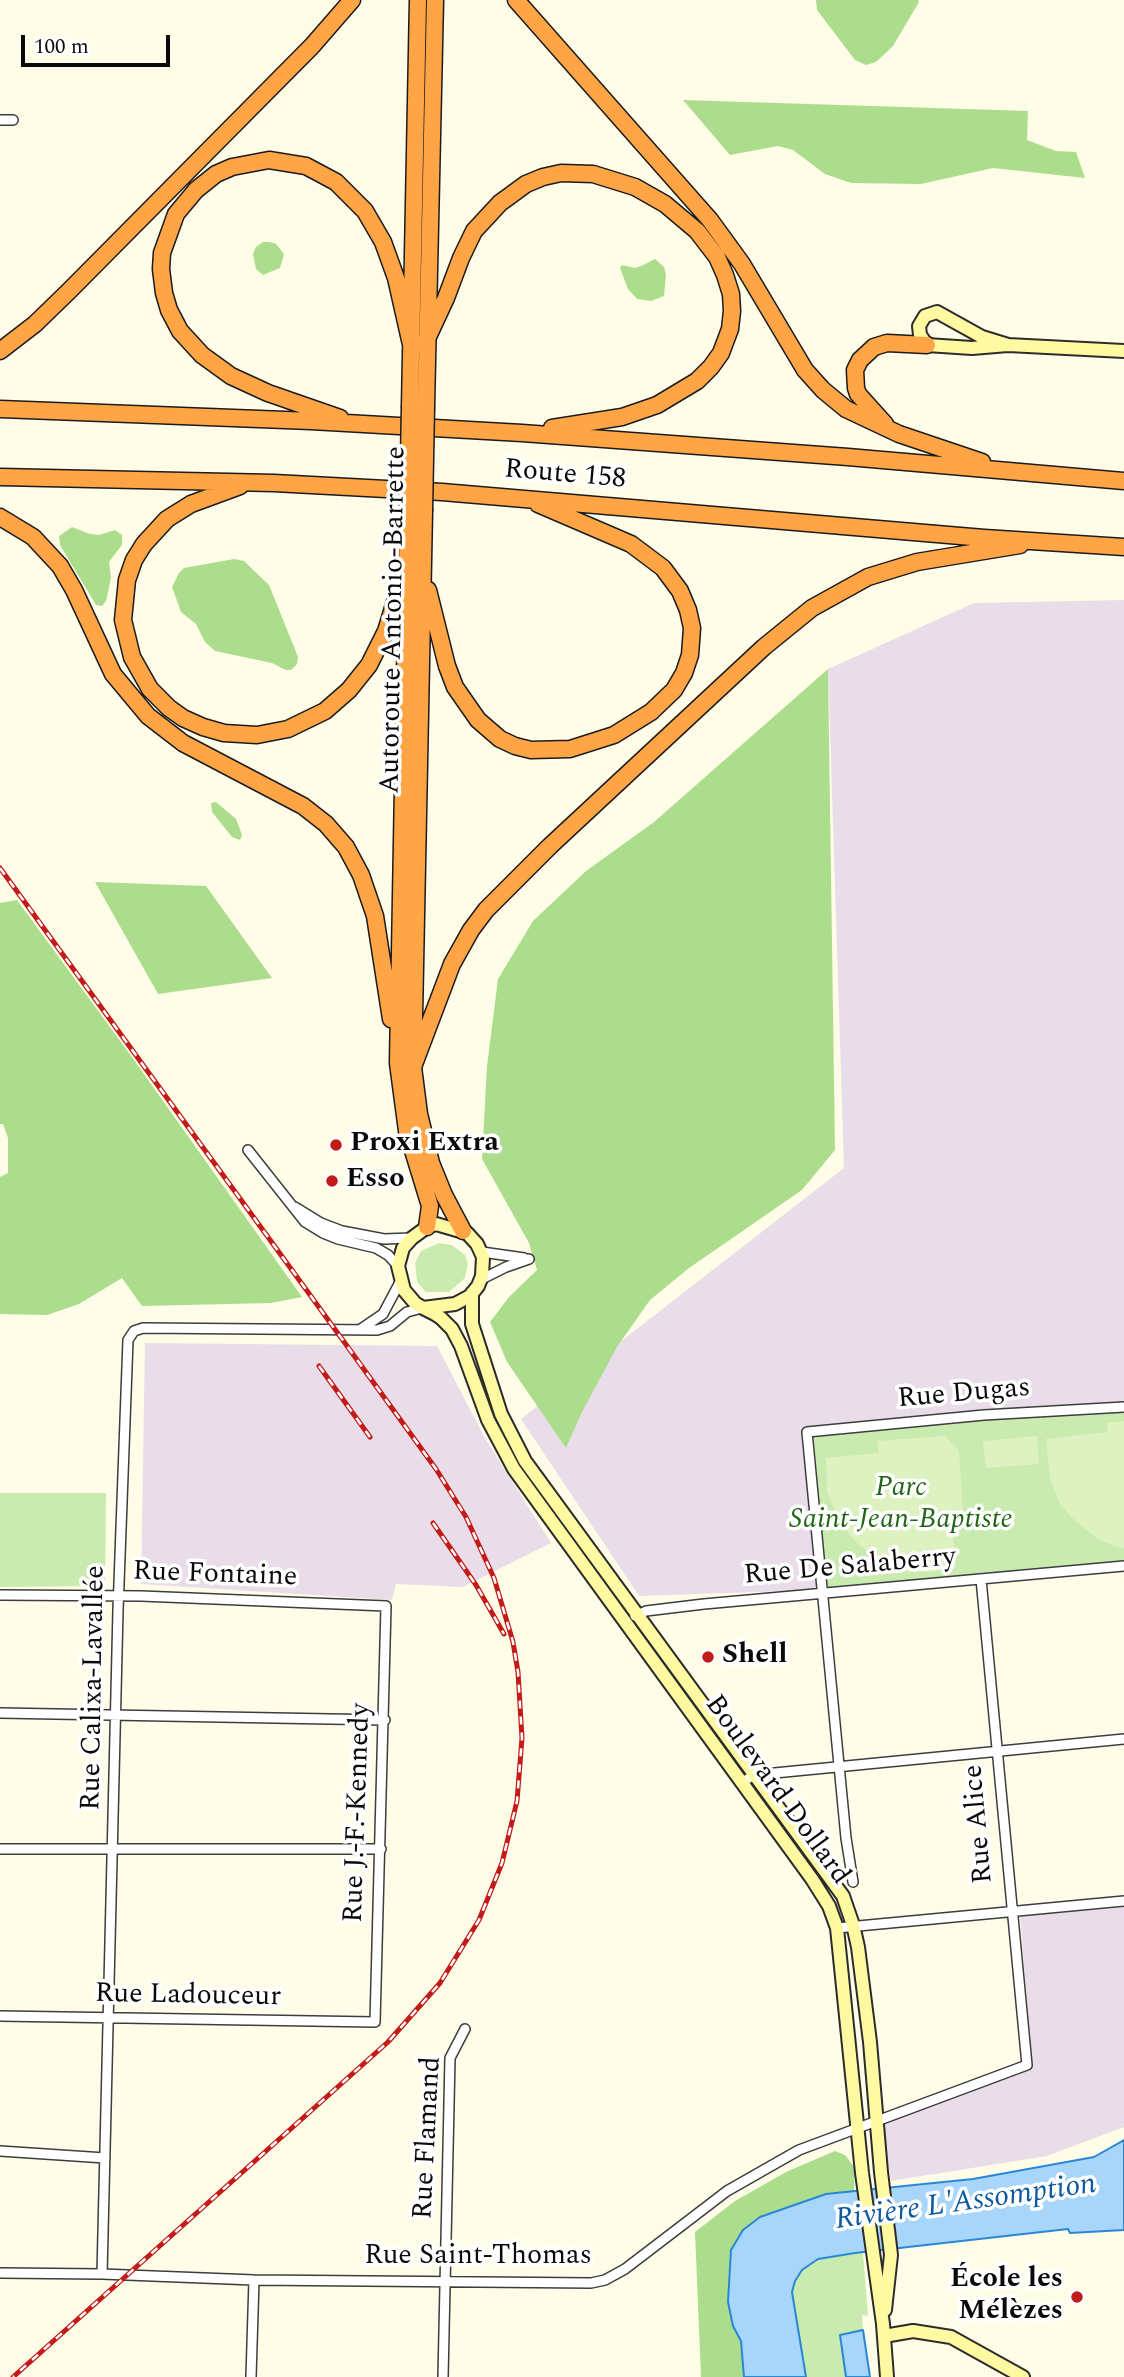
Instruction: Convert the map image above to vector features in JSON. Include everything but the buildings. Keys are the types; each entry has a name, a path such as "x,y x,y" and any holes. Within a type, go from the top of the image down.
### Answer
{"highway":[{"path":"0,351 69,291 312,46 352,0"},
{"name":"Autoroute Antonio-Barrette","path":"418,0 419,345 416,511 423,571 405,1065 431,1163 463,1231"},
{"name":"Autoroute Antonio-Barrette","path":"419,345 435,0"},
{"path":"516,0 720,232 816,383 846,410 918,442 1008,471"},
{"path":"355,424 231,376 208,361 184,336 166,301 161,269 163,244 180,206 209,178 241,164 279,160 306,166 328,177 359,203 379,233 419,345"},
{"path":"419,345 446,298 465,247 474,232 500,203 534,181 551,175 571,173 614,179 656,197 690,223 717,257 731,294 730,329 725,345 711,368 683,392 646,410 610,419 522,433"},
{"path":"889,429 859,394 855,381 857,366 868,351 880,345 927,345"},
{"name":"Route 158","path":"0,409 522,433 1124,481"},
{"name":"Route 158","path":"0,477 252,482 430,491 1124,547"},
{"path":"252,482 198,500 167,519 138,553 125,590 124,629 135,666 162,701 193,723 224,733 267,733 288,729 333,705 356,683 374,656 386,631 407,563"},
{"path":"423,571 445,659 456,687 478,720 500,739 531,750 570,749 603,740 643,719 674,690 688,664 692,628 680,592 663,568 631,544 526,499"},
{"name":"Autoroute Antonio-Barrette","path":"416,511 407,563 405,1065 407,1131 430,1206 427,1227"},
{"path":"0,517 33,537 60,566 113,674 148,716 183,743 303,806 326,824 346,847 361,875 375,916 405,1065"},
{"path":"405,1065 452,964 486,910 550,846 783,631 833,595 878,573 917,562 986,553 1040,541"}],"main road":[{"path":"1008,345 982,337 937,312 925,316 919,326 920,335 927,345 972,348 1008,345 1124,351"},
{"path":"436,1224 463,1231 472,1237 482,1252 482,1279 472,1293 455,1304 423,1308 408,1297 400,1282 398,1266 404,1248 412,1238 436,1224"},
{"name":"Boulevard Dollard","path":"472,1293 472,1324 498,1405 510,1433 536,1477 843,1895 853,1925 870,2042 891,2255 883,2330"},
{"name":"Boulevard Dollard","path":"423,1308 445,1322 456,1334 485,1413 508,1458 546,1515 829,1906 837,1928 862,2173 883,2330"},
{"path":"887,2377 883,2330 951,2337 1018,2376"}],"street":[{"path":"0,120 13,120"},
{"path":"248,1150 300,1218 316,1230 345,1241 376,1248 388,1255 398,1266"},
{"path":"286,1200 321,1223 342,1231 384,1239 412,1238"},
{"path":"482,1252 529,1259 482,1279"},
{"path":"359,1329 383,1314 400,1282"},
{"name":"Rue Calixa-Lavallée","path":"102,2274 127,1343 132,1332 143,1328 387,1328 407,1312 423,1308"},
{"name":"Rue Dugas","path":"823,1593 807,1432 984,1415 1124,1407"},
{"name":"Rue De Salaberry","path":"625,1623 646,1611 704,1604 1124,1566"},
{"name":"Rue Alice","path":"981,1579 1027,2065"},
{"path":"823,1593 846,1839 853,1882"},
{"name":"Rue Fontaine","path":"0,1595 119,1595 386,1606"},
{"name":"Rue J.-F.-Kennedy","path":"375,2022 386,1606"},
{"path":"0,1713 385,1720"},
{"path":"741,1783 754,1774 1124,1739"},
{"path":"0,1849 381,1849"},
{"path":"837,1928 1124,1901"},
{"name":"Rue Ladouceur","path":"0,2017 375,2022"},
{"name":"Rue Flamand","path":"443,2377 450,2058 465,2029"},
{"name":"Rue Saint-Thomas","path":"0,2273 254,2280 591,2283 606,2280 625,2269 727,2191 799,2150 1027,2065"},
{"path":"0,2151 105,2158"},
{"path":"251,2377 254,2280"}],"shaded area":[{"path":"1124,600 1124,1405 804,1430 818,1590 639,1596 521,1419 844,1168 828,669 974,603"},
{"path":"145,1343 437,1346 486,1440 551,1543 463,1587 396,1584 392,1600 141,1584"},
{"path":"1124,1907 1124,2127 1047,2156 891,2181 881,2122 1032,2067 1020,1916"}],"green space":[{"path":"816,0 919,2 893,46 876,62 866,65 855,60 817,10"},
{"path":"683,100 1028,111 1027,140 1056,151 1076,152 1085,178 993,168 921,184 851,183 825,174 793,150 778,146 730,155"},
{"path":"263,242 276,244 284,254 280,268 263,275 256,269 253,254 256,247"},
{"path":"655,259 664,267 666,275 664,296 651,301 637,299 628,289 620,268 622,265 635,268"},
{"path":"72,527 90,534 99,535 115,530 122,535 122,545 109,562 111,578 106,601 102,606 96,605 60,545 59,536"},
{"path":"234,559 244,561 269,585 298,657 297,664 291,670 272,663 215,651 205,642 196,624 181,612 172,587 184,568"},
{"path":"828,669 835,1150 802,1190 689,1268 650,1300 617,1347 566,1448 507,1362 490,1322 509,1297 537,1270 529,1243 482,1159 487,1066 498,979 533,921 586,871 654,822"},
{"path":"216,802 236,819 242,835 240,840 232,837 212,812 211,803"},
{"path":"95,882 206,886 272,978 158,994"},
{"path":"17,900 302,1297 271,1303 142,1306 122,1278 79,1304 47,1315 0,1314 0,1177 8,1173 8,1138 3,1124 0,1124 0,903"},
{"path":"439,1243 452,1245 465,1255 468,1264 465,1278 449,1292 426,1292 417,1282 415,1263 421,1251"},
{"name":"Parc Saint-Jean-Baptiste","path":"1124,1408 1124,1566 823,1593 807,1432"},
{"path":"1124,1421 1124,1548 1098,1539 1071,1517 1060,1504 1050,1478 1046,1439 1107,1432 1108,1423"},
{"path":"945,1436 959,1451 963,1513 951,1513 956,1568 910,1572 870,1553 856,1542 839,1521 827,1491 826,1458 879,1453 877,1441"},
{"path":"1037,1436 1039,1464 986,1468 983,1441"},
{"path":"0,1493 106,1493 105,1586 0,1587"},
{"path":"835,2151 845,2155 855,2168 854,2191 826,2194 760,2217 731,2249 728,2302 733,2326 741,2341 744,2377 701,2377 695,2232 735,2201 786,2172"},
{"path":"863,2252 868,2316 862,2315 863,2330 840,2336 846,2377 806,2377 793,2302 795,2281 802,2270 818,2259"}],"water":[{"name":"Rivière L'Assomption","path":"1124,2140 1124,2230 1070,2233 1068,2229 818,2259 802,2270 792,2292 806,2377 744,2377 741,2341 733,2326 728,2302 731,2250 743,2230 760,2217 826,2194 973,2179 1094,2157"},
{"path":"863,2330 870,2377 846,2377 840,2335"}],"railway":[{"path":"0,868 436,1469 466,1517 494,1578 513,1642 518,1672 522,1738 517,1801 502,1863 479,1920 440,1983 388,2042 13,2377"},
{"path":"319,1366 370,1437"},
{"path":"433,1523 476,1585 504,1634"}],"place":[{"name":"Proxi Extra","path":"336,1145"},
{"name":"Esso","path":"332,1181"},
{"name":"Shell","path":"708,1657"},
{"name":"École les Mélèzes","path":"1077,2297"}]}
